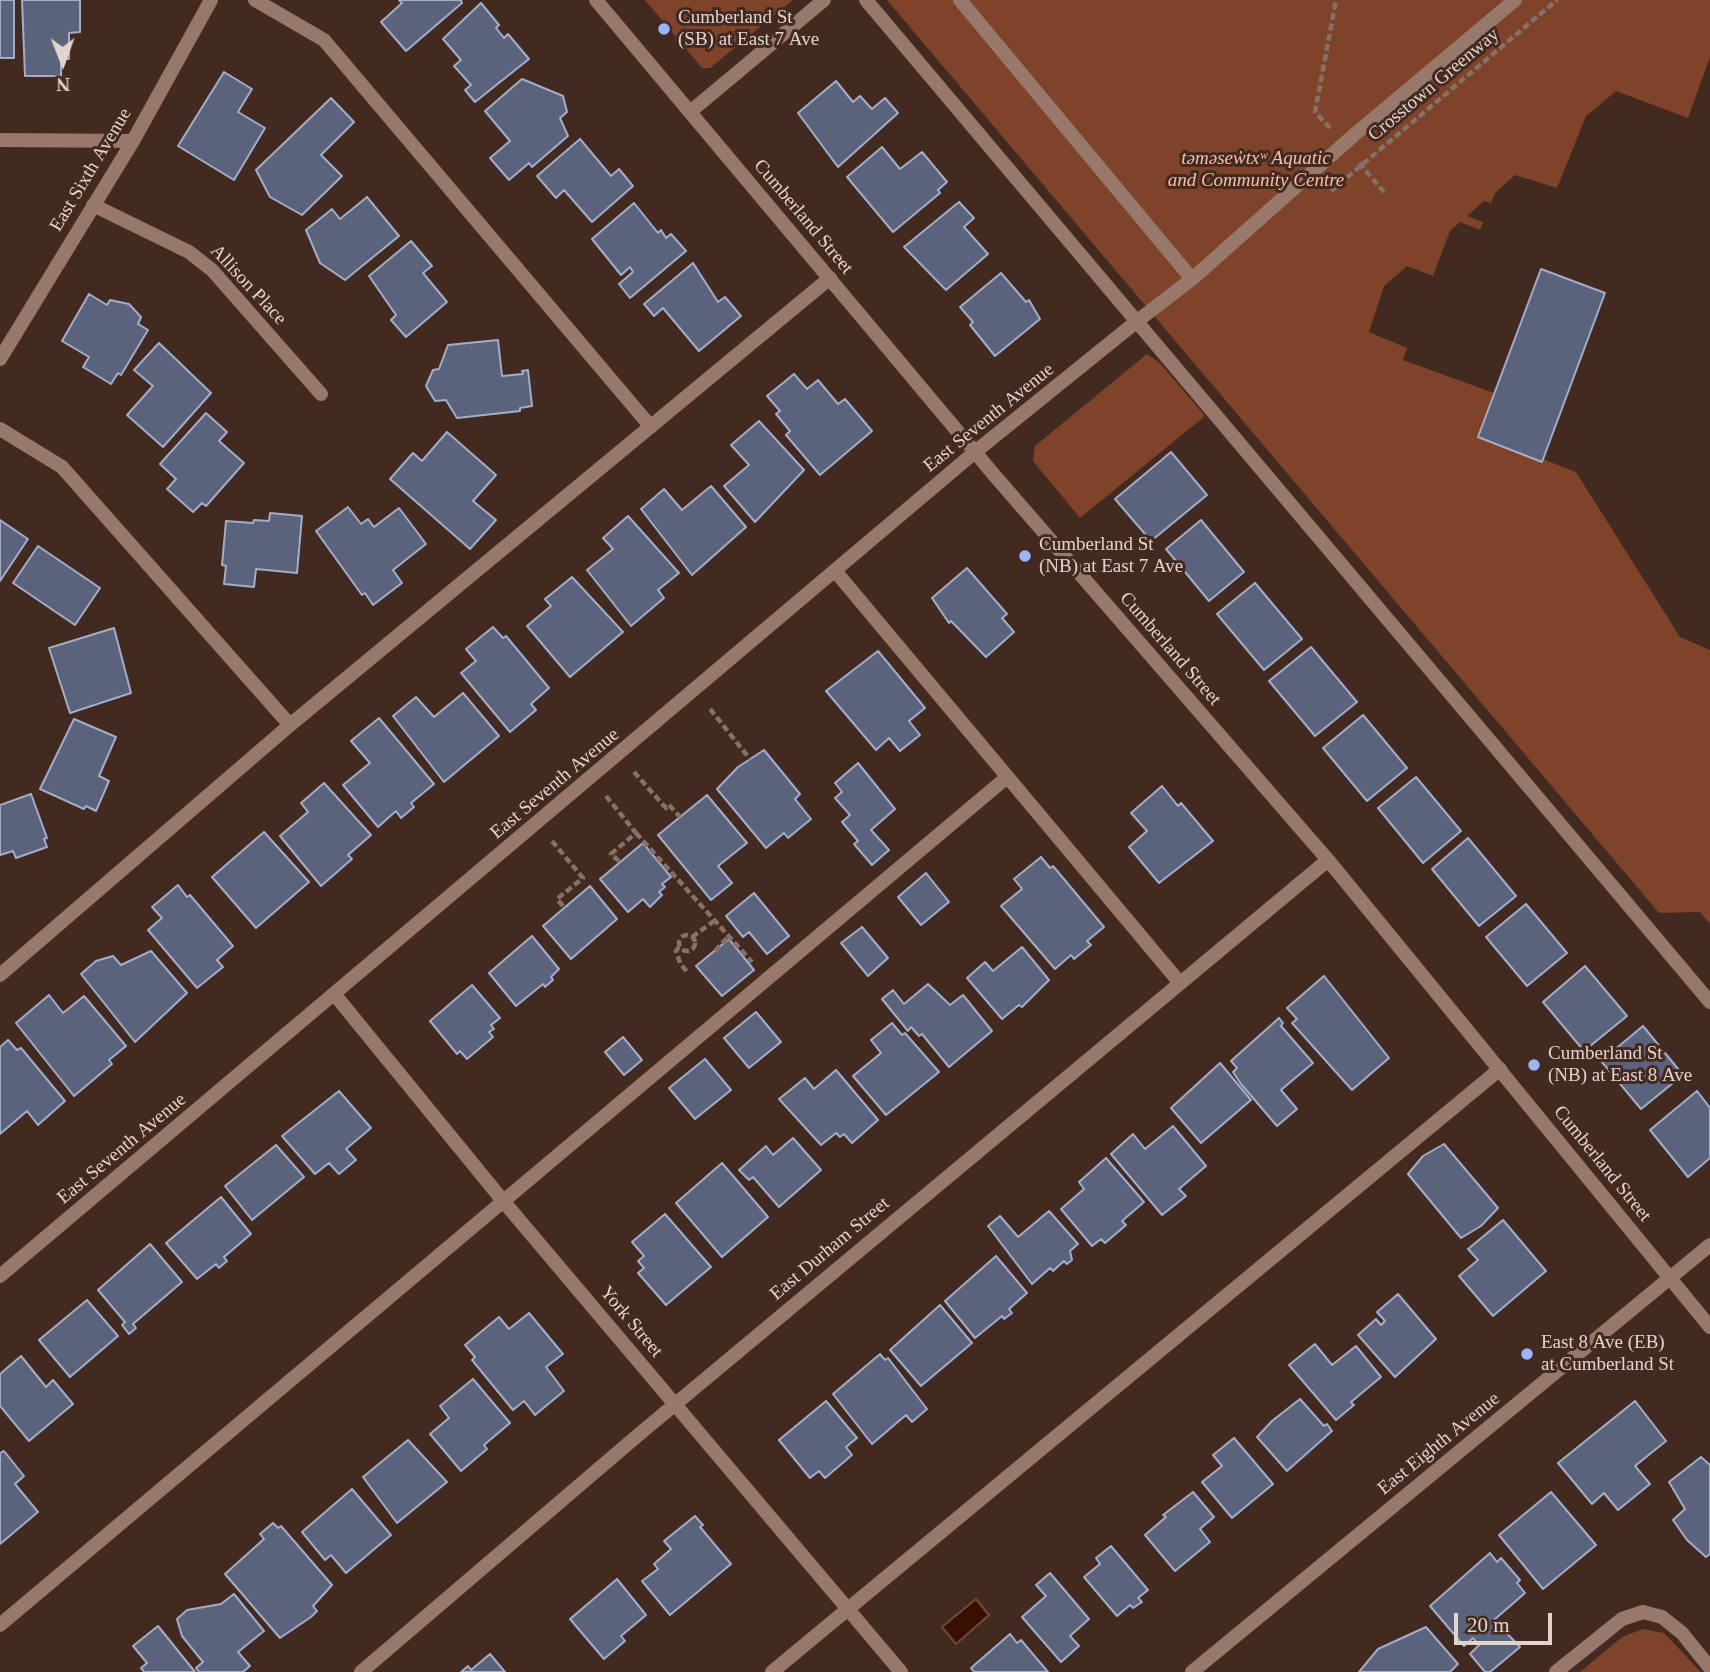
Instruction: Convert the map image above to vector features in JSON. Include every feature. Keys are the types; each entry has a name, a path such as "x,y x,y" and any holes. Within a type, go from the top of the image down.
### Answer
{"street":[{"name":"East Sixth Avenue","path":"0,359 132,141 211,0"},
{"path":"256,0 324,40 650,427"},
{"name":"Cumberland Street","path":"596,0 975,452 1328,860 1710,1327"},
{"path":"690,112 824,0"},
{"path":"866,0 1710,1002"},
{"name":"East Seventh Avenue","path":"0,1276 975,452 1192,279 1354,135 1516,0"},
{"path":"966,3 1192,279"},
{"path":"0,140 132,141"},
{"name":"Allison Place","path":"93,205 189,252 212,270 321,394"},
{"path":"0,975 290,725 830,278"},
{"path":"0,429 62,467 290,725"},
{"path":"836,572 1180,983"},
{"path":"0,1625 1006,778"},
{"name":"East Durham Street","path":"361,1672 675,1404 1328,860"},
{"name":"York Street","path":"335,995 504,1202 901,1672"},
{"path":"772,1672 1500,1069"},
{"name":"East Eighth Avenue","path":"1192,1672 1710,1245"},
{"path":"1556,1672 1622,1619 1643,1612 1662,1617 1682,1633 1710,1668"}],"path":[{"path":"1334,133 1315,112 1336,0"},
{"name":"Crosstown Greenway","path":"1330,192 1557,0"},
{"path":"1354,157 1384,192"},
{"path":"710,709 750,759"},
{"path":"634,772 666,808 669,805 680,817"},
{"path":"606,796 754,965"},
{"path":"620,862 611,854 636,833"},
{"path":"552,841 583,878 557,900 565,908"},
{"path":"688,973 676,951 681,938 692,937 714,921"},
{"path":"680,946 687,952 693,949 692,937"},
{"path":"715,951 728,937"}],"green space":[{"path":"645,0 793,0 710,68 702,68"},
{"name":"təməsew̓txʷ Aquatic and Community Centre","path":"887,0 1710,0 1710,57 1688,118 1616,91 1586,116 1557,188 1515,175 1495,193 1491,203 1484,201 1467,216 1483,222 1480,230 1460,222 1450,231 1433,276 1407,266 1384,286 1369,332 1407,348 1403,360 1494,393 1479,434 1576,472 1680,637 1710,650 1710,924 1700,912 1659,913"},
{"path":"1147,354 1160,363 1205,416 1080,518 1033,461 1035,446"},
{"path":"1643,1629 1664,1633 1701,1672 1580,1672 1622,1637"}],"shaded area":[{"path":"976,1599 989,1615 956,1644 942,1627"}],"building":[{"path":"0,0 14,0 14,58 0,58"},
{"path":"22,0 80,0 80,32 69,33 69,59 61,59 61,76 25,76"},
{"path":"399,0 461,0 462,3 406,51 381,22 402,3"},
{"path":"481,3 499,25 496,28 504,38 508,34 529,59 475,102 465,90 471,85 454,66 461,60 443,39"},
{"path":"224,72 252,89 238,112 265,128 234,180 178,146"},
{"path":"522,79 563,96 567,112 560,118 568,136 532,167 529,163 509,180 490,158 510,141 485,111"},
{"path":"836,81 853,102 860,96 872,109 885,98 898,113 838,167 798,113"},
{"path":"331,98 354,122 321,155 342,176 302,215 270,197 256,170"},
{"path":"580,139 611,176 619,169 633,186 592,222 564,190 556,198 537,176"},
{"path":"882,147 900,169 922,152 947,182 938,190 940,193 893,232 847,177"},
{"path":"367,197 399,236 345,280 320,263 306,230 332,209 340,219"},
{"path":"959,202 974,218 964,227 988,254 946,290 904,247"},
{"path":"634,203 658,233 661,230 666,238 671,234 686,251 630,298 619,284 633,272 630,267 621,275 592,239"},
{"path":"411,241 432,266 423,273 447,302 406,337 391,320 396,315 369,276"},
{"path":"693,263 718,302 725,297 741,316 699,351 663,308 654,316 644,304"},
{"path":"1541,269 1605,293 1542,462 1478,437"},
{"path":"1001,273 1026,302 1029,300 1040,319 995,356 970,325 973,322 960,307"},
{"path":"89,294 107,305 110,300 129,304 141,317 138,324 148,330 121,375 118,373 111,384 83,367 89,357 62,341"},
{"path":"498,340 502,376 523,374 522,371 528,370 532,406 520,408 520,411 457,418 446,400 435,401 426,386 433,370 439,369 448,345"},
{"path":"159,343 211,393 163,447 127,415 153,386 134,370"},
{"path":"794,374 807,389 818,380 838,404 845,399 872,431 820,475 786,435 790,431 776,414 780,411 767,396"},
{"path":"206,413 227,432 219,441 244,463 206,506 202,503 193,512 167,489 176,479 160,464"},
{"path":"759,421 804,470 755,522 724,486 749,465 731,445"},
{"path":"447,432 496,475 473,501 496,520 470,549 390,479 413,453 422,461"},
{"path":"1171,452 1207,495 1151,541 1115,499"},
{"path":"711,486 746,527 692,575 641,509 664,489 682,510"},
{"path":"348,507 361,524 368,519 374,527 399,508 426,544 393,570 402,583 373,605 365,593 362,595 316,531"},
{"path":"270,513 302,516 297,573 256,569 254,587 224,584 226,566 222,565 226,521 269,521"},
{"path":"628,516 679,573 658,590 664,598 631,626 587,570 613,549 603,538"},
{"path":"0,520 28,539 0,581"},
{"path":"1201,520 1244,572 1209,601 1166,549"},
{"path":"38,546 100,588 75,625 13,583"},
{"path":"967,568 1007,614 1002,618 1014,632 986,657 951,621 949,623 932,598"},
{"path":"572,577 623,632 570,677 527,626 551,606 545,599"},
{"path":"1255,583 1302,639 1264,670 1217,614"},
{"path":"493,627 503,638 506,636 549,688 531,704 536,710 510,732 461,673 476,661 466,649"},
{"path":"114,628 131,693 70,713 49,648"},
{"path":"1311,647 1357,702 1315,736 1269,681"},
{"path":"878,651 925,708 909,721 920,735 900,751 889,738 876,750 826,691"},
{"path":"463,693 499,736 444,782 393,716 416,697 434,717"},
{"path":"1363,715 1407,768 1367,801 1323,748"},
{"path":"379,718 434,784 411,803 414,807 401,818 396,811 378,827 343,785 370,763 351,741"},
{"path":"74,719 116,737 99,776 109,781 96,811 86,806 84,809 40,789"},
{"path":"764,750 800,794 795,799 811,819 788,838 784,833 766,848 717,789 738,767"},
{"path":"858,763 895,809 871,830 889,850 872,865 854,844 858,841 842,822 850,815 835,798 842,792 835,783"},
{"path":"1416,777 1461,831 1423,863 1378,808"},
{"path":"324,783 371,835 348,855 352,859 321,886 280,836 308,812 301,803"},
{"path":"1162,786 1178,806 1181,803 1213,841 1159,883 1129,847 1147,831 1131,813"},
{"path":"31,794 47,838 44,839 47,847 16,858 13,851 0,855 0,805"},
{"path":"707,795 747,843 718,866 732,883 711,900 658,835"},
{"path":"264,832 309,882 256,928 212,877"},
{"path":"1468,838 1516,896 1479,926 1432,869"},
{"path":"643,843 671,877 662,884 665,887 659,892 662,895 650,907 643,899 628,912 600,879"},
{"path":"1041,857 1050,868 1053,866 1104,927 1087,941 1091,945 1074,959 1071,955 1055,969 1001,906 1022,889 1014,879"},
{"path":"926,873 949,902 921,925 898,897"},
{"path":"178,885 187,897 190,895 233,946 217,960 223,967 197,988 148,930 162,918 152,907"},
{"path":"590,886 617,919 571,959 543,926"},
{"path":"754,893 789,936 767,954 749,932 743,937 726,916"},
{"path":"1526,904 1567,953 1527,986 1486,937"},
{"path":"862,927 888,958 868,976 841,943"},
{"path":"532,936 559,969 545,987 543,984 516,1006 489,973"},
{"path":"729,939 754,970 722,996 696,966"},
{"path":"1022,947 1049,980 1022,1007 1019,1005 1002,1019 967,978 985,962 993,971"},
{"path":"151,951 187,993 135,1042 81,974 96,961 113,956 121,965"},
{"path":"1585,966 1627,1016 1584,1051 1543,1002"},
{"path":"1324,976 1389,1058 1352,1090 1292,1023 1297,1019 1287,1008"},
{"path":"928,984 950,1005 963,995 992,1031 949,1067 922,1034 919,1036 911,1027 908,1031 882,999 893,990 904,1004"},
{"path":"472,985 500,1018 491,1025 494,1029 489,1032 493,1037 467,1059 460,1051 457,1054 430,1021"},
{"path":"49,995 63,1013 84,996 126,1046 109,1060 112,1064 74,1096 16,1023"},
{"path":"756,1012 781,1042 749,1068 724,1038"},
{"path":"1279,1018 1283,1023 1281,1026 1313,1063 1281,1090 1297,1109 1277,1126 1241,1084 1233,1072 1237,1068 1231,1061"},
{"path":"892,1023 902,1035 905,1033 939,1072 886,1115 853,1076 881,1053 871,1040"},
{"path":"1643,1026 1683,1075 1641,1109 1601,1061"},
{"path":"623,1037 642,1060 624,1075 605,1052"},
{"path":"8,1040 17,1050 21,1048 65,1101 38,1125 27,1111 0,1134 0,1047"},
{"path":"705,1059 731,1090 695,1119 669,1088"},
{"path":"1220,1063 1251,1100 1201,1143 1171,1108"},
{"path":"836,1070 878,1120 852,1143 844,1134 840,1137 836,1133 821,1145 779,1099 805,1078 814,1089"},
{"path":"339,1091 371,1128 346,1149 356,1160 339,1174 329,1163 315,1174 282,1136"},
{"path":"1697,1091 1710,1108 1710,1158 1688,1177 1650,1130"},
{"path":"1173,1126 1206,1166 1179,1189 1186,1196 1162,1215 1111,1154 1133,1134 1145,1149"},
{"path":"793,1138 821,1170 779,1207 753,1177 749,1180 739,1170 766,1146 773,1155"},
{"path":"1444,1144 1498,1208 1481,1226 1461,1238 1408,1174 1423,1156"},
{"path":"276,1145 304,1177 252,1220 225,1186"},
{"path":"1106,1158 1144,1202 1122,1221 1126,1225 1105,1243 1101,1239 1092,1246 1061,1209 1084,1189 1079,1182"},
{"path":"722,1163 768,1217 722,1257 676,1203"},
{"path":"221,1197 251,1234 224,1257 227,1261 219,1268 216,1264 197,1279 166,1243"},
{"path":"1049,1211 1078,1244 1070,1251 1072,1260 1067,1264 1064,1261 1053,1271 1050,1268 1032,1284 988,1226 1000,1216 1018,1237"},
{"path":"665,1214 711,1267 666,1305 638,1273 644,1268 638,1261 644,1256 632,1242"},
{"path":"1503,1220 1546,1271 1493,1316 1459,1276 1478,1260 1468,1249"},
{"path":"150,1244 182,1282 133,1324 136,1328 129,1334 122,1325 125,1322 98,1290"},
{"path":"996,1256 1027,1293 1009,1309 1012,1313 1004,1319 1002,1316 975,1338 945,1301"},
{"path":"1398,1294 1436,1339 1395,1377 1358,1335 1376,1319 1381,1325 1385,1321 1377,1312"},
{"path":"87,1300 118,1336 70,1377 39,1340"},
{"path":"940,1305 972,1343 921,1386 890,1350"},
{"path":"529,1313 563,1354 546,1367 564,1391 535,1415 524,1401 513,1410 472,1360 475,1357 465,1345 499,1317 509,1329"},
{"path":"1315,1344 1332,1365 1356,1346 1381,1377 1351,1402 1354,1405 1336,1420 1289,1365"},
{"path":"880,1354 885,1360 888,1358 927,1409 912,1422 906,1415 872,1444 833,1394"},
{"path":"21,1356 46,1387 53,1380 73,1404 29,1441 0,1406 0,1374"},
{"path":"473,1379 510,1423 484,1445 487,1449 461,1471 430,1434 449,1418 440,1406"},
{"path":"1300,1399 1324,1426 1327,1424 1332,1431 1287,1471 1257,1437"},
{"path":"826,1401 857,1438 846,1447 852,1455 825,1478 819,1471 810,1478 779,1440"},
{"path":"1635,1401 1666,1441 1635,1466 1650,1484 1618,1510 1604,1493 1592,1504 1558,1463"},
{"path":"1234,1438 1273,1484 1232,1518 1202,1482 1222,1466 1213,1455"},
{"path":"408,1440 447,1482 397,1523 363,1477"},
{"path":"4,1451 24,1476 15,1484 38,1512 0,1544 0,1453"},
{"path":"1701,1457 1710,1465 1710,1554 1706,1557 1687,1540 1673,1520 1685,1509 1669,1482"},
{"path":"352,1489 391,1535 346,1573 331,1555 325,1560 302,1532"},
{"path":"1193,1492 1214,1517 1200,1529 1210,1542 1175,1571 1145,1535 1166,1517 1163,1515"},
{"path":"1551,1492 1596,1545 1543,1589 1499,1535"},
{"path":"695,1516 703,1525 700,1527 731,1564 670,1615 642,1581 658,1569 654,1564 671,1549 664,1541"},
{"path":"273,1523 278,1528 281,1526 332,1585 313,1606 317,1611 280,1638 225,1574 264,1539 260,1534"},
{"path":"1111,1546 1148,1590 1138,1598 1142,1602 1133,1608 1130,1605 1117,1616 1084,1577 1100,1564 1096,1558"},
{"path":"1490,1553 1497,1562 1501,1558 1520,1580 1517,1583 1525,1593 1494,1620 1520,1647 1490,1672 1485,1672 1470,1654 1479,1645 1473,1638 1464,1646 1430,1606"},
{"path":"1050,1573 1089,1619 1070,1636 1079,1646 1061,1662 1022,1617 1046,1596 1036,1585"},
{"path":"617,1579 646,1615 621,1636 625,1641 604,1659 570,1619"},
{"path":"234,1594 264,1631 238,1652 250,1666 243,1672 199,1672 196,1668 203,1662 182,1636 177,1619 187,1610 221,1604"},
{"path":"158,1626 195,1672 144,1672 141,1668 147,1663 133,1646"},
{"path":"1426,1627 1458,1664 1450,1672 1359,1672 1378,1649"},
{"path":"1010,1634 1017,1643 1021,1640 1048,1672 974,1672 971,1668"},
{"path":"490,1654 505,1672 461,1672 468,1666 471,1670"}],"place":[{"name":"Cumberland St (SB) at East 7 Ave","path":"664,29"},
{"name":"Cumberland St (NB) at East 7 Ave","path":"1025,556"},
{"name":"Cumberland St (NB) at East 8 Ave","path":"1534,1065"},
{"name":"East 8 Ave (EB) at Cumberland St","path":"1527,1354"}]}
